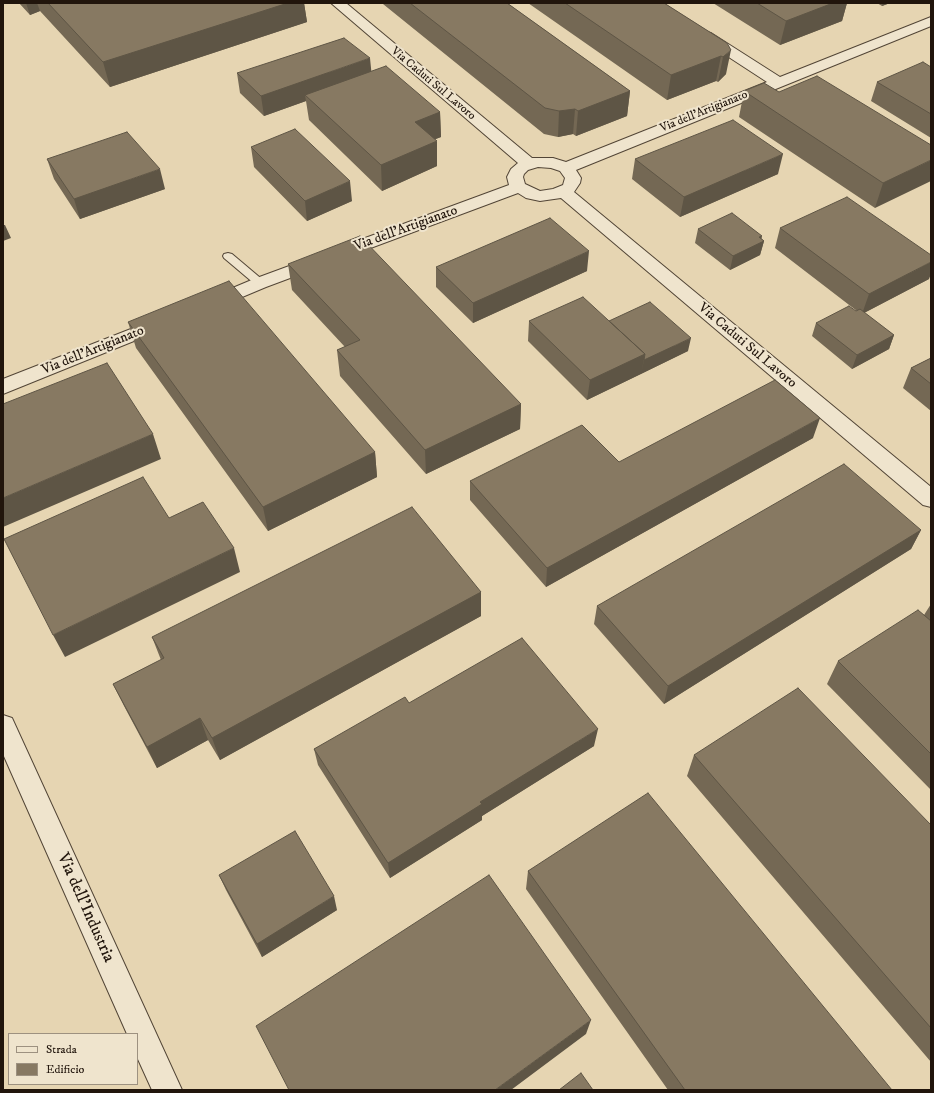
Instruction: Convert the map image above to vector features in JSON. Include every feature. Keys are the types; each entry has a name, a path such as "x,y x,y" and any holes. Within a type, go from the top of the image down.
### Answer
{"street":[{"name":"Via Caduti Sul Lavoro","path":"338,3 529,164"},
{"name":"Via dell'Artigianato","path":"566,168 931,21"},
{"path":"693,28 778,82"},
{"path":"544,162 560,165 566,168 573,178 572,183 564,192 540,196 532,194 519,187 516,182 517,172 529,164 544,162"},
{"name":"Via dell'Artigianato","path":"194,310 260,283 519,187"},
{"name":"Via Caduti Sul Lavoro","path":"564,192 931,499"},
{"name":"Via dell'Artigianato","path":"3,387 172,319"},
{"name":"Via dell’Industria","path":"3,726 167,1090"}],"lane":[{"path":"228,256 260,283"}],"building":[{"path":"48,3 288,3 103,62"},
{"path":"410,3 507,3 630,91 578,111 575,109 559,111 545,108"},
{"path":"565,3 664,3 727,43 731,50 723,57 721,56 671,75"},
{"path":"757,3 833,3 786,21"},
{"path":"344,38 370,58 261,96 237,73"},
{"path":"923,62 931,67 931,114 877,82"},
{"path":"386,66 440,112 415,122 437,141 381,165 305,95"},
{"path":"817,76 931,145 931,160 883,183 744,91 764,83 779,92"},
{"path":"733,120 783,154 684,197 635,159"},
{"path":"295,129 350,181 305,201 251,147"},
{"path":"127,132 160,169 74,199 47,159"},
{"path":"847,197 931,255 931,262 869,294 780,228"},
{"path":"732,213 762,236 759,237 764,241 733,256 698,229"},
{"path":"550,218 589,251 473,303 436,267"},
{"path":"360,236 521,404 425,450 337,350 360,340 288,264"},
{"path":"229,281 375,452 263,507 128,322"},
{"path":"583,297 645,354 590,380 529,321"},
{"path":"650,302 691,338 644,360 645,354 609,321"},
{"path":"849,306 856,311 860,309 894,335 857,355 816,323"},
{"path":"931,358 931,384 911,368"},
{"path":"107,363 153,434 3,498 3,404"},
{"path":"775,380 820,418 547,568 470,481 582,425 619,462"},
{"path":"844,464 921,530 668,686 597,606"},
{"path":"143,477 169,518 203,502 234,548 53,635 4,539"},
{"path":"412,507 481,592 212,738 200,718 147,747 113,684 164,658 152,637"},
{"path":"918,610 931,621 931,754 838,661"},
{"path":"522,638 598,729 480,802 482,804 388,863 314,749 405,697 409,703"},
{"path":"798,688 931,825 931,1028 694,755"},
{"path":"648,793 892,1090 685,1090 528,871"},
{"path":"295,831 334,896 257,944 219,875"},
{"path":"489,875 591,1020 495,1090 289,1090 256,1026"},
{"path":"581,1073 593,1090 559,1090"}]}
